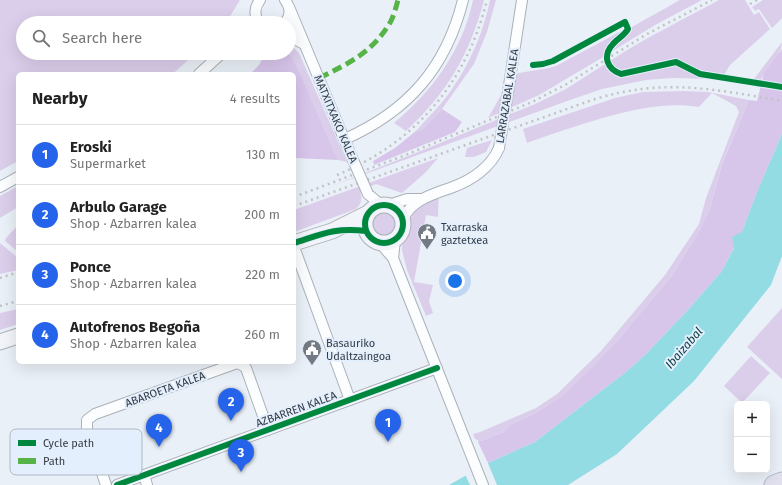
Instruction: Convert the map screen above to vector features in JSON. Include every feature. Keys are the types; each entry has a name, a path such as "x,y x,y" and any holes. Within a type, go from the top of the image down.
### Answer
{"highway":[{"path":"774,485 782,482"}],"street":[{"path":"256,16 255,10 260,0"},
{"path":"345,138 380,121 404,104 426,79 451,38 463,0"},
{"name":"LARRAZABAL KALEA","path":"424,199 454,187 471,178 488,163 498,148 522,0"},
{"path":"287,4 289,16"},
{"name":"MATXITXAKO KALEA","path":"287,4 292,16"},
{"name":"MATXITXAKO KALEA","path":"296,25 368,194 377,208"},
{"path":"296,40 304,44"},
{"path":"201,72 214,60"},
{"path":"0,187 16,178"},
{"path":"296,242 332,231 377,208 407,199 424,199"},
{"path":"403,219 395,208 377,208 365,219 364,225 369,237 374,241 380,243 391,242 395,240 402,231 403,219 408,209 424,199"},
{"path":"332,231 351,229 366,231"},
{"path":"393,258 395,240"},
{"path":"380,243 393,258 483,485"},
{"path":"296,252 350,400"},
{"path":"0,342 16,337"},
{"name":"ABAROETA KALEA","path":"86,429 87,420 95,414 234,364"},
{"name":"ABAROETA KALEA","path":"240,364 246,368 268,430"},
{"name":"AZBARREN KALEA","path":"117,485 146,480 268,430 437,368"},
{"name":"ABAROETA KALEA","path":"102,475 106,485"}],"shaded area":[{"path":"0,0 240,0 230,16 16,16 16,60 188,60 175,72 16,72 16,162 0,171"},
{"path":"473,0 484,0 472,38 464,55 455,72 434,102 406,131 394,123 421,98 444,68 462,36"},
{"path":"490,0 496,0 487,32 474,64 442,109 421,131 416,131 448,95 459,79 476,46"},
{"path":"680,0 702,0 655,25 611,52 631,31 630,28"},
{"path":"719,0 745,0 754,15 759,12 770,29 730,65 724,75 699,70 677,59 626,71 616,69 610,61 650,37"},
{"path":"763,0 782,0 782,18 772,28 759,9 755,11 752,7"},
{"path":"625,29 608,47 605,56 539,95 488,118 513,74 556,66"},
{"path":"782,42 777,57 763,75 761,80 754,79"},
{"path":"782,49 782,134 757,192 742,232 722,271 687,311 645,355 626,372 535,442 488,463 478,442 504,432 510,425 536,413 562,396 617,341 671,277 700,230 710,209 722,164 749,100 757,101 764,73"},
{"path":"296,50 299,53 347,162 338,160 293,60 296,60"},
{"path":"262,60 293,60 338,160 296,158 296,72 252,72"},
{"path":"605,64 611,72 620,76 627,76 676,65 697,75 713,79 672,78 646,80 602,89 332,186 535,104 566,89"},
{"path":"643,92 708,92 749,100 722,163 710,209 700,230 671,277 617,341 562,396 536,413 510,425 504,432 478,442 473,434 536,408 557,394 601,351 665,275 699,224 706,198 739,112 736,106 712,93 699,107 675,105 629,111 557,132 527,143 523,129 615,98"},
{"path":"442,109 462,122 455,132 374,165 373,161 395,148 416,131 421,131"},
{"path":"492,140 486,152 474,157 465,157 467,148"},
{"path":"438,158 425,173 402,193 376,184 360,191 361,201 356,209 296,231 296,209"},
{"path":"16,187 16,208 0,218 0,196"},
{"path":"439,188 438,217 426,215 414,282 433,285 429,301 433,313 426,316 407,270 402,246 411,230 411,218 414,211"},
{"path":"384,212 393,215 396,224 393,233 384,236 375,233 372,224 375,215"},
{"path":"16,227 16,250 5,241"},
{"path":"0,243 16,256 16,270 0,274"},
{"path":"782,308 782,379 747,347"},
{"path":"16,309 16,325 0,330 0,313"},
{"path":"751,356 770,373 744,401 740,401 724,386"}],"water":[{"name":"Ibaizabal","path":"782,134 782,256 771,285 694,381 617,454 568,485 449,485 488,463 535,442 626,372 645,355 687,311 722,271 734,248 732,237 742,232 757,192"}],"pier":[{"path":"487,461 497,485 470,485 465,474"}],"railway":[{"path":"337,175 365,162 391,146 434,106 451,83 466,57 478,30 487,0"},
{"path":"296,196 403,156 532,102 565,85 647,34 712,0"},
{"path":"750,4 757,0"},
{"path":"296,205 595,99 620,93 667,87 689,88 734,93 782,101"},
{"path":"0,278 16,273"},
{"path":"0,306 16,302"}],"marked path":[{"path":"319,78 351,62 377,41 391,21 398,0"}],"cycle path":[{"path":"533,65 553,61 625,22 628,29 615,42 607,57 609,65 616,72 621,74 676,62 700,74 782,87"},
{"path":"380,205 388,205 398,210 402,217 403,224 402,231 398,238 388,243 380,243 370,238 368,235 365,228 365,220 370,210 373,208 380,205"},
{"path":"296,242 329,232 346,230 366,231"},
{"path":"117,485 437,368"}],"place":[{"name":"Txarraska gaztetxea","path":"427,250"},
{"name":"Basauriko Udaltzaingoa","path":"312,366"},
{"name":"Arbulo Garage","path":"231,421"},
{"name":"Eroski","path":"388,442"},
{"name":"Autofrenos Begoña","path":"159,447"},
{"name":"Ponce","path":"241,472"}]}
